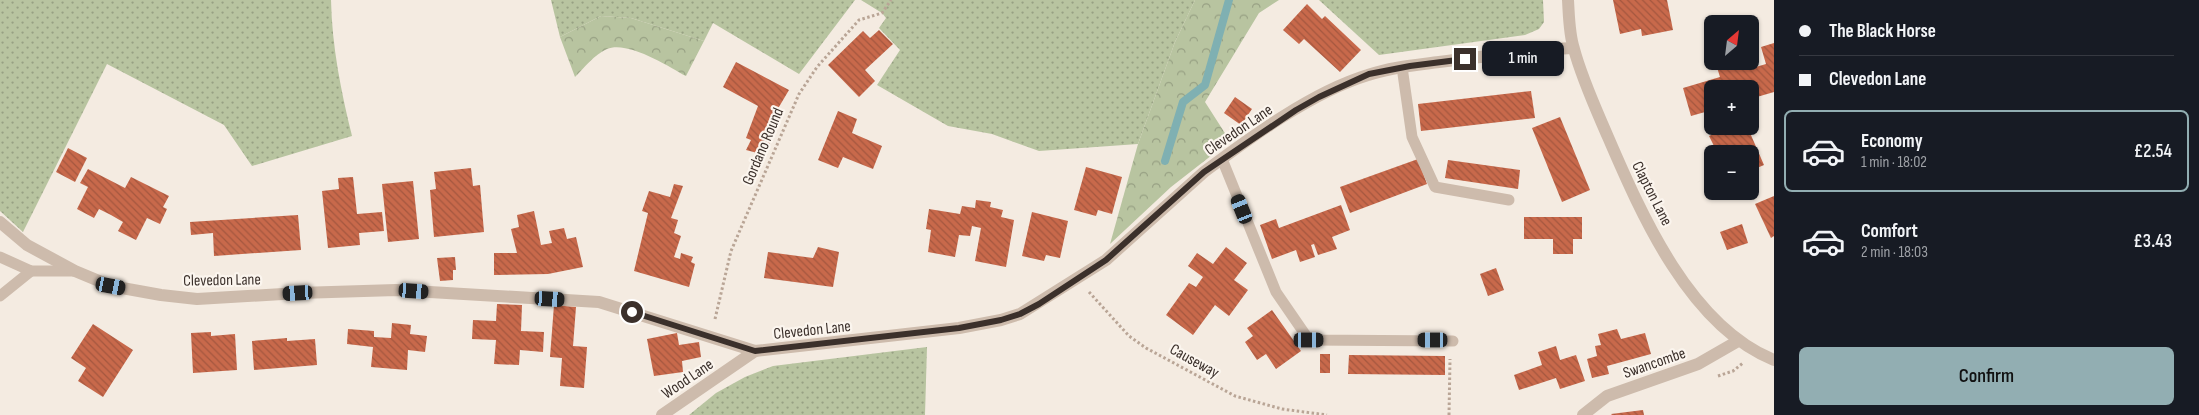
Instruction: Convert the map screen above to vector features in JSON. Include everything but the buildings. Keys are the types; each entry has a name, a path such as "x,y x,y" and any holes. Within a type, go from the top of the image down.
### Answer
{"street":[{"name":"Clapton Lane","path":"1568,0 1573,48 1599,117 1645,217 1669,260 1700,304 1738,341 1774,360"},
{"name":"Clevedon Lane","path":"0,222 27,245 74,271 111,286 161,295 197,299 396,290 600,302 755,351 959,328 1001,320 1032,308 1106,260 1204,172 1296,110 1331,90 1369,74 1402,67 1513,53 1573,48"},
{"name":"Swancombe","path":"1583,415 1608,396 1698,364 1738,341"},
{"name":"Wood Lane","path":"662,415 755,351"}],"lane":[{"path":"1402,67 1412,137 1435,187 1509,200"},
{"path":"1222,159 1276,292 1309,340 1452,341"},
{"path":"0,257 31,271 74,271"},
{"path":"0,296 31,271"}],"path":[{"name":"Gordano Round","path":"711,337 731,251 798,94 817,67 859,20 882,13 891,0"},
{"name":"Causeway","path":"1077,279 1129,336 1146,348 1235,396 1282,409 1327,415"},
{"path":"1449,415 1452,341"}],"green space":[{"path":"0,0 331,0 333,35 338,69 352,136 252,166 224,125 107,64 23,232 0,211"},
{"path":"551,0 855,0 799,74 713,23 704,41 631,18 601,16 560,37"},
{"path":"861,0 1195,0 1175,42 1138,144 1039,151 992,134 948,126 877,85 900,50 879,28 886,18 882,13"},
{"path":"1195,0 1279,0 1259,13 1205,102 1230,141 1171,187 1110,244 1138,144 1175,42"},
{"path":"1319,0 1543,0 1544,22 1539,29 1525,35 1379,55"},
{"path":"601,16 631,18 704,41 686,76 647,55 615,47 598,54 575,77 560,37"},
{"path":"927,347 925,415 689,415 716,393 745,377 773,366"}],"waterway":[{"path":"1165,161 1183,102 1205,85 1229,0"}],"route":[{"path":"632,312 755,351 959,328 1001,320 1020,314 1039,304 1106,260 1204,172 1296,110 1331,90 1352,80 1389,69 1465,59"}]}
